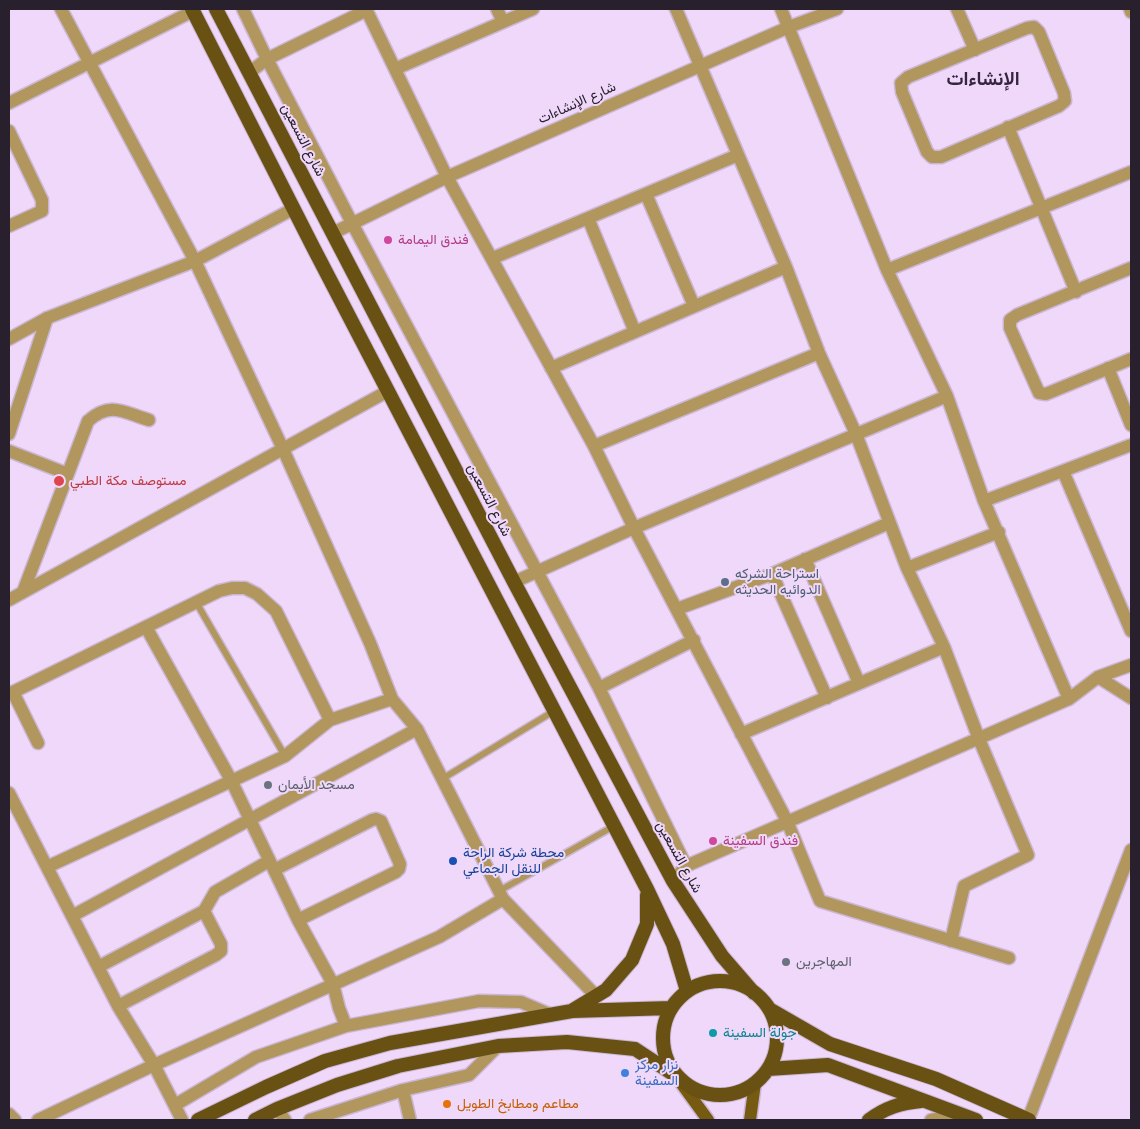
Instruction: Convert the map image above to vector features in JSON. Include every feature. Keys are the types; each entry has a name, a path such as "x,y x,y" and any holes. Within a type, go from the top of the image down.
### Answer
{"highway":[{"name":"شارع التسعين","path":"216,9 514,582 673,881 722,956 754,993"},
{"path":"193,10 293,209 646,889 673,944 687,991"},
{"path":"313,247 333,233"},
{"path":"572,1011 606,990 632,960 647,924 646,889"},
{"path":"676,1076 664,1055 662,1031 671,1008 687,991 703,983 721,980 739,984 754,993 771,1010 830,1044 936,1079 1029,1120"},
{"path":"198,1120 266,1087 326,1062 390,1043 572,1011 671,1008"},
{"path":"255,1120 281,1114 337,1086 398,1066 498,1046 567,1042 635,1049 693,1089 714,1096 736,1093 755,1083 768,1069 776,1051 777,1032 771,1010"},
{"path":"768,1069 828,1066 976,1120"},
{"path":"869,1120 878,1113 901,1103 925,1100"}],"main road":[{"path":"676,1076 708,1120"},
{"path":"750,1120 755,1083"}],"street":[{"path":"61,9 195,261 283,449 366,634 392,699 417,729 501,895 596,996"},
{"path":"243,9 352,223 599,688 686,866"},
{"path":"250,72 267,59 366,9 447,177 493,258 594,446 634,528 788,821 820,901 1009,958"},
{"path":"497,9 503,22"},
{"path":"395,69 533,9"},
{"path":"676,9 786,267 819,353 856,434 907,568 944,647 1028,855 964,886 951,941"},
{"path":"781,9 887,270 947,396 984,501 999,532 1069,699"},
{"name":"شارع الإنشاءات","path":"333,233 447,177 789,27 837,9"},
{"path":"957,9 975,50"},
{"path":"9,103 193,10"},
{"path":"1034,27 1039,32 1064,93 1065,101 1059,106 1008,127 941,157 932,157 927,152 902,92 901,83 908,77 1026,28 1034,27"},
{"path":"1008,127 1076,292"},
{"path":"9,131 42,200 42,211 9,226"},
{"path":"493,258 738,155"},
{"path":"887,270 1131,172"},
{"path":"646,194 694,306"},
{"path":"9,339 47,318 195,261 293,209"},
{"path":"588,218 635,332"},
{"path":"551,368 786,267"},
{"path":"1131,268 1017,315 1010,320 1010,328 1039,393 1046,394 1131,359"},
{"path":"9,434 47,318"},
{"path":"594,446 819,353"},
{"path":"1108,368 1131,424"},
{"path":"9,600 388,391"},
{"path":"514,582 634,528 947,396"},
{"path":"23,592 88,421 99,412 111,409 149,420"},
{"path":"984,501 1131,445"},
{"path":"9,451 68,474"},
{"path":"1063,471 1131,631"},
{"path":"677,609 772,574 890,523"},
{"path":"907,568 999,532"},
{"path":"805,560 860,684"},
{"path":"772,574 827,698"},
{"path":"38,743 11,693 219,591 232,588 245,588 257,594 276,611 330,720"},
{"path":"146,627 231,780 271,866 332,984 346,1026"},
{"path":"599,688 694,640"},
{"path":"741,734 944,647"},
{"path":"673,881 686,866 1069,699 1098,677 1131,665"},
{"path":"1098,677 1131,698"},
{"path":"47,867 285,756 330,720 392,699"},
{"path":"72,916 417,729"},
{"path":"9,793 118,1006 154,1065 182,1120"},
{"path":"98,967 204,911 215,892 372,820 381,821 400,864 399,869 298,920"},
{"path":"1029,1120 1131,850"},
{"path":"38,1120 154,1065 439,937 501,895"},
{"path":"118,1006 216,955 221,950 221,944 204,911"},
{"path":"174,1105 256,1057 346,1026 479,1001 520,1002 549,1014"},
{"path":"310,1120 403,1090 469,1075 498,1046"},
{"path":"403,1090 410,1120"},
{"path":"9,1114 15,1120"},
{"path":"931,1120 961,1114"}],"lane":[{"path":"196,602 285,756"},
{"path":"442,779 554,711"},
{"path":"501,895 614,826"}],"place":[{"name":"فندق اليمامة","path":"388,240"},
{"name":"مستوصف مكة الطبي","path":"59,481"},
{"name":"استراحة الشركه الدوائيه الحديثه","path":"725,582"},
{"name":"مسجد الأيمان","path":"268,785"},
{"name":"فندق السفينة","path":"713,841"},
{"name":"محطة شركة الراحة للنقل الجماعي","path":"453,861"},
{"name":"المهاجرين","path":"786,962"},
{"name":"جولة السفينة","path":"713,1033"},
{"name":"نزار مركز السفينة","path":"625,1073"},
{"name":"مطاعم ومطابخ الطويل","path":"447,1104"}],"district":[{"name":"الإنشاءات","path":"983,79"}]}
